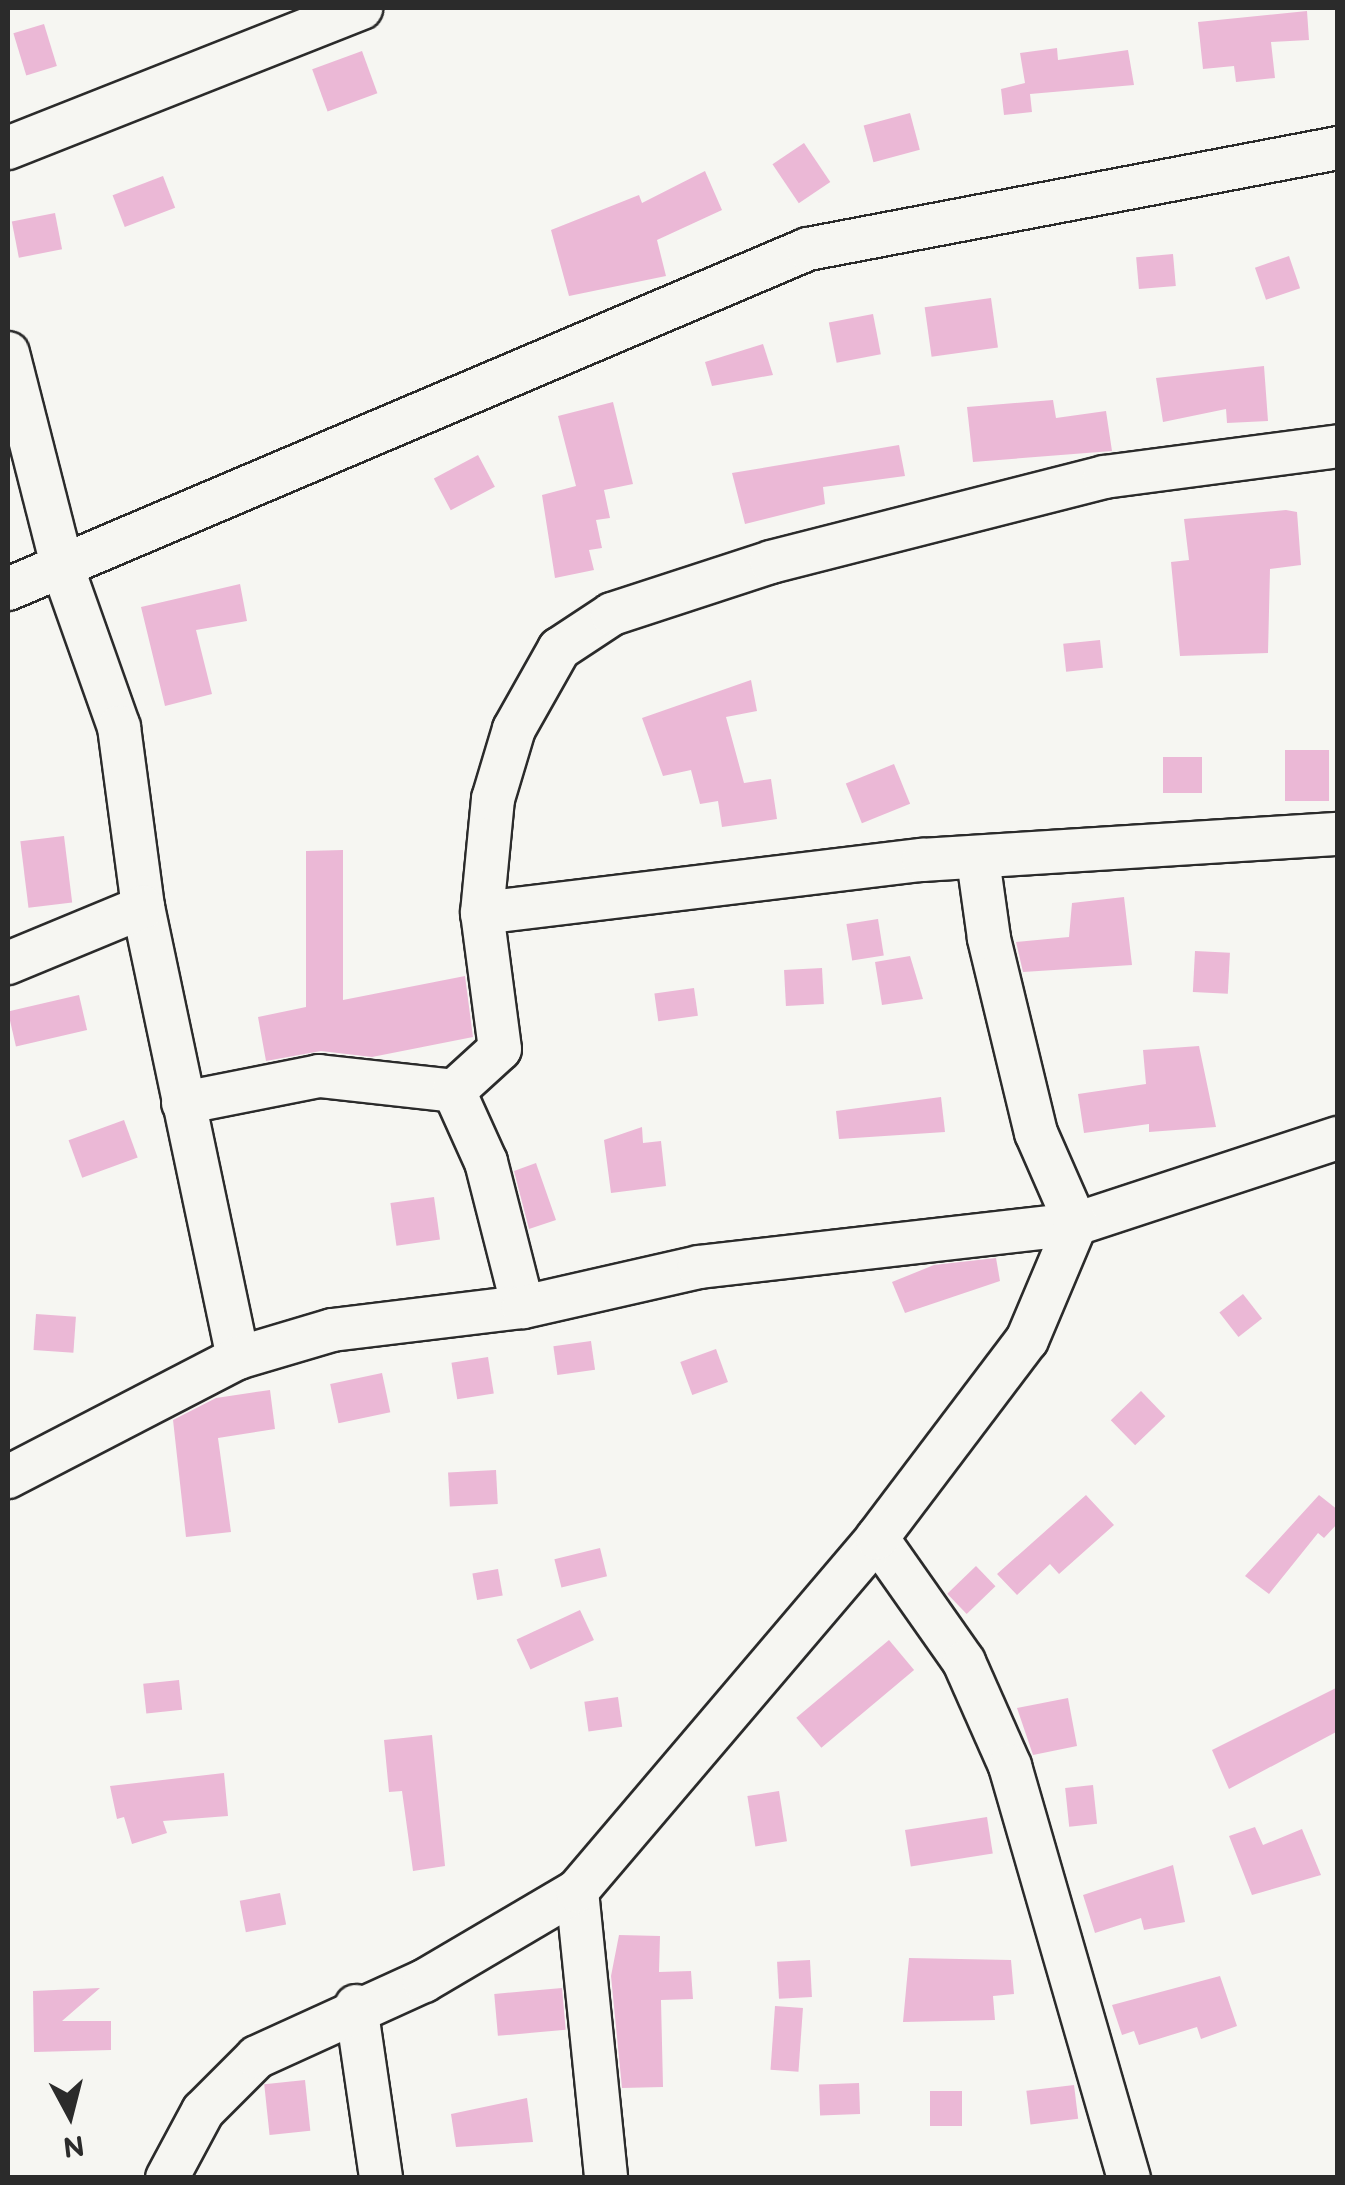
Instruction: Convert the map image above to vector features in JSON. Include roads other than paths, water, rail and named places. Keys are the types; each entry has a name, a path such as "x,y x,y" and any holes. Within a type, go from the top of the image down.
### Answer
{"street":[{"path":"8,148 361,8"},
{"path":"8,589 360,444 618,324 808,249 1338,148"},
{"path":"8,353 62,568 120,727 143,907 238,1358"},
{"path":"183,1103 319,1076 454,1090 500,1049 482,913 493,799 514,729 558,650 612,614 771,562 1104,477 1338,446"},
{"path":"482,913 1118,842 1338,834"},
{"path":"167,2178 204,2111 257,2057 356,2006 424,1981 577,1891 877,1538 1027,1340 1076,1224 1036,1132 989,938 978,860"},
{"path":"8,962 143,907"},
{"path":"454,1090 486,1162 523,1306"},
{"path":"8,1477 238,1358 332,1330 523,1306 700,1267 1076,1224 1338,1138"},
{"path":"877,1538 964,1662 1010,1766 1128,2178"},
{"path":"577,1891 606,2178"},
{"path":"356,2006 381,2178"}]}
